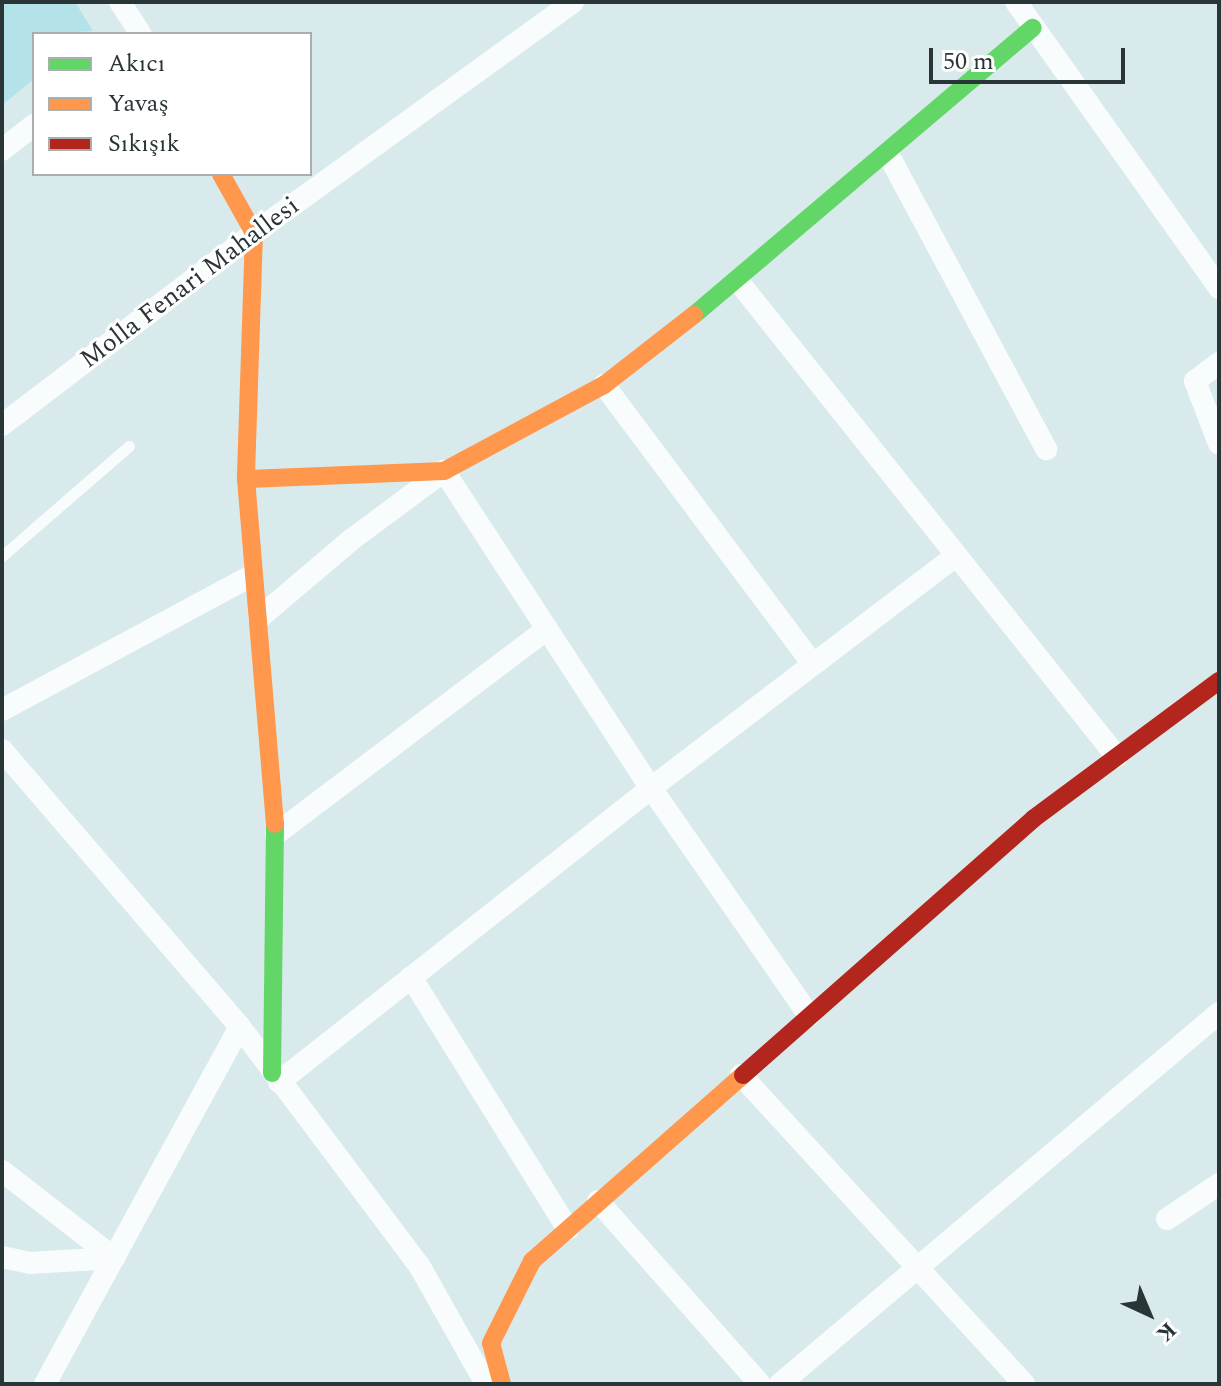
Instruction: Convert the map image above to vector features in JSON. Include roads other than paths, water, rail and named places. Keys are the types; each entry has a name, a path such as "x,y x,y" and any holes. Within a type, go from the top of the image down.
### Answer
{"street":[{"name":"Molla Fenari Mahallesi","path":"2,425 254,233 573,2"},
{"path":"1016,2 1219,288"},
{"path":"131,6 140,32"},
{"path":"259,618 351,540 444,471 604,385 738,281 1033,28"},
{"path":"2,150 32,127"},
{"path":"888,154 1046,449"},
{"path":"222,176 254,233 246,479 251,576 259,618 276,834 275,1078"},
{"path":"738,281 1117,757"},
{"path":"1219,363 1195,381 1219,444"},
{"path":"604,385 813,664"},
{"path":"246,479 444,471"},
{"path":"444,471 651,788 809,1015"},
{"path":"275,1078 411,977 651,788 956,556"},
{"path":"2,710 251,576"},
{"path":"276,834 547,629"},
{"path":"502,1384 491,1343 532,1261 1033,819 1219,681"},
{"path":"2,750 240,1027 275,1078 419,1265 486,1384"},
{"path":"411,977 568,1229"},
{"path":"780,1384 921,1268 1219,1013"},
{"path":"45,1384 240,1027"},
{"path":"741,1075 1024,1384"},
{"path":"2,1171 114,1258"},
{"path":"1167,1219 1219,1184"},
{"path":"598,1201 760,1384"},
{"path":"2,1257 30,1263 114,1258"}],"lane":[{"path":"2,556 129,446"}]}
